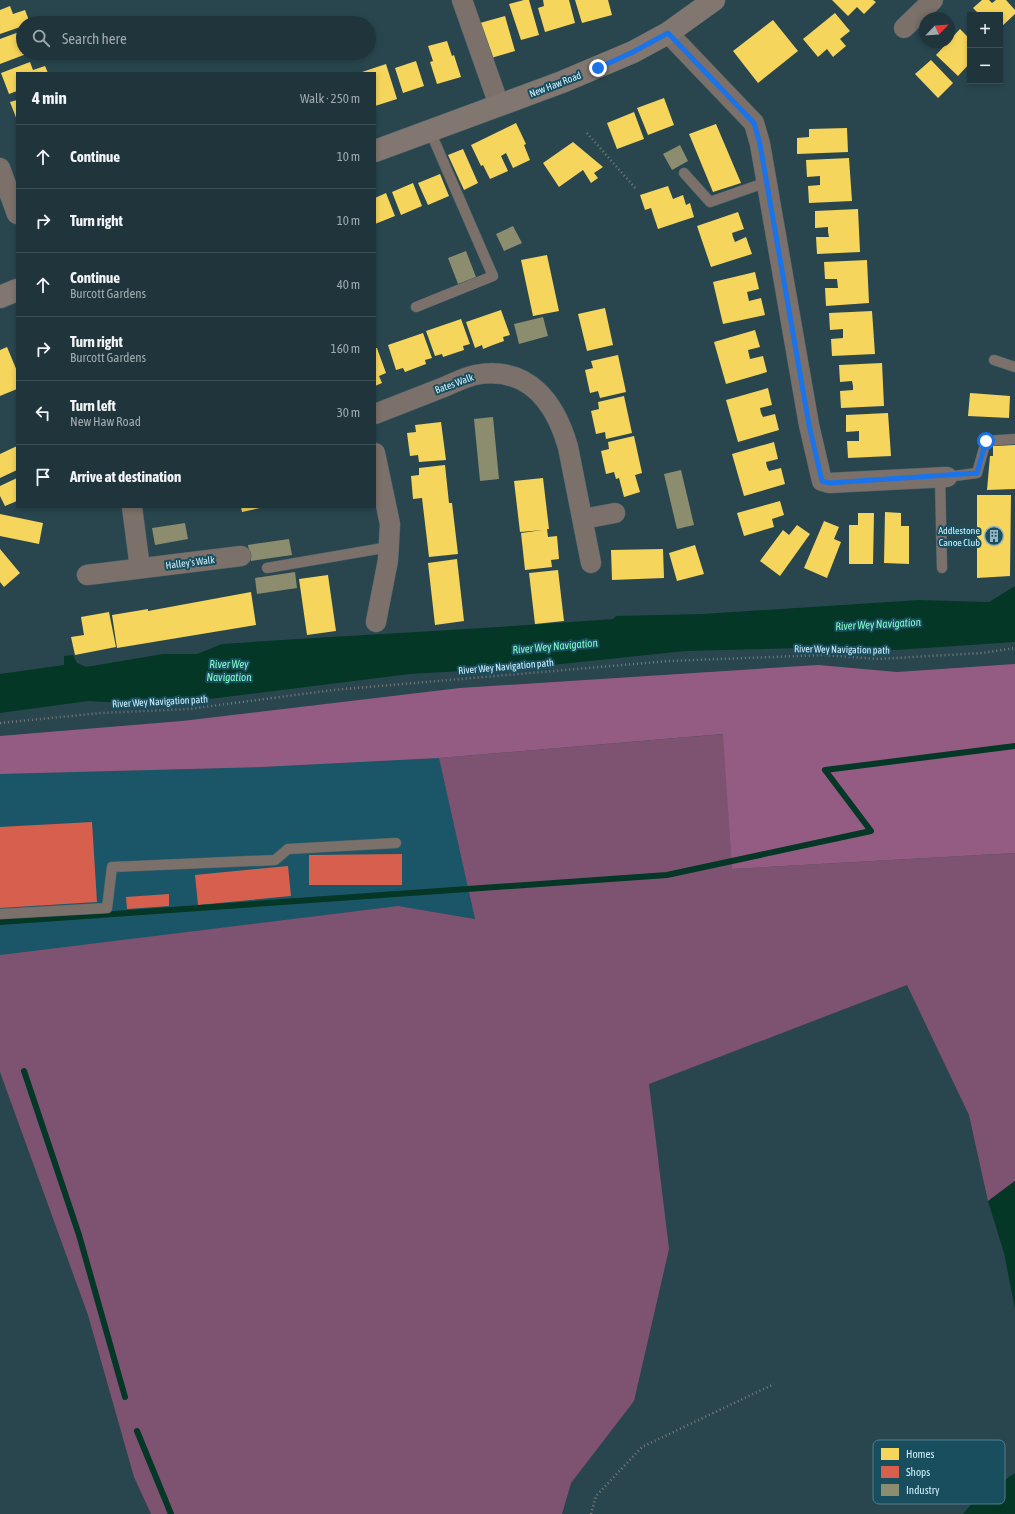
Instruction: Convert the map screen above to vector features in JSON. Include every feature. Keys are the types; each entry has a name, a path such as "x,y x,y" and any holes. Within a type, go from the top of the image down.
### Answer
{"main road":[{"name":"New Haw Road","path":"376,151 598,68 633,52 668,33 714,0"},
{"path":"0,297 16,290"}],"street":[{"path":"462,0 499,105"},
{"path":"904,28 933,0"},
{"path":"668,33 754,123 760,144 767,182 809,425 822,481 829,483 944,477"},
{"path":"0,168 16,211"},
{"name":"Bates Walk","path":"376,414 474,375 505,375 536,388 547,401 564,431 591,563"},
{"path":"376,458 390,524 389,547 376,622"},
{"path":"132,508 140,568"},
{"path":"583,519 615,513"},
{"name":"Halley's Walk","path":"87,574 240,556"}],"lane":[{"path":"416,307 493,276 430,131"},
{"path":"684,173 710,202 767,182"},
{"path":"994,360 1015,367"},
{"path":"942,568 944,477 977,473 986,441 1015,439"},
{"path":"267,568 389,547"},
{"path":"0,914 107,908 112,867 275,860 288,849 396,843"}],"path":[{"path":"587,133 636,189"},
{"name":"River Wey Navigation path","path":"0,723 101,712 189,709 341,689 669,661 823,655 878,659 982,653 1015,648"},
{"path":"591,1514 596,1496 642,1448 774,1384"}],"shaded area":[{"path":"1015,664 1015,853 732,869 723,734 439,758 262,767 0,774 0,736 182,721 460,688 818,665 897,672"},
{"path":"724,734 732,869 1015,853 1015,1181 988,1201 969,1115 907,985 649,1084 669,1249 634,1401 571,1483 562,1514 151,1514 134,1477 88,1315 0,1072 0,955 398,906 475,919 439,758"},
{"path":"439,758 475,919 398,906 0,955 0,774 262,767"}],"water":[{"name":"River Wey Navigation","path":"1015,586 1015,642 896,650 805,648 685,651 533,667 410,674 161,705 88,701 0,713 0,674 64,665 64,656 73,655 77,663 86,667 163,654 197,654 222,644 564,623 613,619 616,616 702,614 919,600 989,602"},
{"path":"1015,1181 1015,1309 1004,1253 988,1201"},
{"path":"1015,1473 1015,1514 963,1514 971,1504 1005,1504 1005,1480"}],"building: Homes":[{"path":"529,0 539,35 521,40 509,4"},
{"path":"543,0 569,0 575,23 545,32 538,8 544,6"},
{"path":"575,0 608,0 612,15 582,23"},
{"path":"832,0 873,0 876,2 864,14 857,7 848,16"},
{"path":"982,0 989,0 992,3 996,0 1006,0 1015,10 1015,14 1003,25 1003,12 977,12 973,8"},
{"path":"10,6 13,14 25,10 27,16 16,16 16,28 0,34 0,10"},
{"path":"835,13 850,31 840,39 846,46 833,57 827,49 818,57 803,39"},
{"path":"505,16 515,51 491,58 480,23"},
{"path":"773,20 798,51 758,83 733,51"},
{"path":"960,29 967,36 967,66 958,76 936,55 942,48 955,48 955,34"},
{"path":"16,33 16,58 0,64 0,39"},
{"path":"447,41 452,56 454,55 461,77 437,84 430,62 433,61 428,46"},
{"path":"931,60 953,83 938,98 915,74"},
{"path":"416,61 424,86 403,93 395,68"},
{"path":"30,62 33,70 45,66 48,72 16,72 16,91 9,94 1,73"},
{"path":"386,64 397,99 376,106 376,72 362,72"},
{"path":"664,98 674,125 648,135 637,108"},
{"path":"16,100 16,117 10,102"},
{"path":"634,112 644,139 617,149 607,123"},
{"path":"516,123 526,144 524,145 530,160 513,168 506,153 501,156 508,171 490,179 483,165 481,166 471,145"},
{"path":"716,124 741,183 713,192 689,134"},
{"path":"847,128 848,152 797,154 797,138 809,137 809,129"},
{"path":"573,142 603,167 594,173 598,178 591,183 583,170 559,187 543,163"},
{"path":"463,149 478,183 464,190 448,155"},
{"path":"849,158 852,201 809,203 808,186 820,185 820,176 807,177 806,160"},
{"path":"440,174 449,196 428,205 418,183"},
{"path":"413,183 422,206 401,215 392,192"},
{"path":"668,186 673,199 683,195 686,205 690,203 694,217 658,229 651,208 645,210 640,195"},
{"path":"386,193 395,216 376,224 376,198"},
{"path":"858,209 860,252 817,254 816,237 829,237 828,227 815,228 815,211"},
{"path":"738,212 744,229 732,233 733,237 735,242 746,237 752,254 711,267 697,226"},
{"path":"547,255 559,311 533,316 521,260"},
{"path":"867,260 869,303 826,306 825,288 838,288 837,279 825,279 824,262"},
{"path":"755,272 759,289 747,292 749,301 761,298 765,315 723,324 713,282"},
{"path":"605,308 613,345 587,351 578,314"},
{"path":"501,310 510,335 503,337 504,341 483,349 482,345 475,348 466,322"},
{"path":"872,311 875,354 832,356 831,339 843,338 843,329 830,330 829,313"},
{"path":"461,319 470,344 463,346 464,350 443,357 442,354 435,356 426,331"},
{"path":"755,330 760,347 748,350 750,359 763,356 767,372 726,384 714,342"},
{"path":"423,333 432,358 425,360 426,364 405,372 403,368 396,370 388,345"},
{"path":"7,347 16,369 16,389 0,396 0,350"},
{"path":"376,348 386,373 379,376 382,383 376,386"},
{"path":"618,355 626,392 600,398 598,391 590,393 585,370 593,368 591,361"},
{"path":"882,363 884,406 841,408 840,391 853,390 853,386 852,381 840,382 839,365"},
{"path":"768,388 772,405 760,408 761,413 763,417 775,414 779,430 738,442 726,400"},
{"path":"970,393 1010,396 1009,418 968,416"},
{"path":"624,396 632,433 606,439 605,432 596,434 591,411 599,409 598,402"},
{"path":"888,413 891,456 848,458 847,441 859,441 859,431 846,432 846,415"},
{"path":"441,422 446,460 419,462 418,455 410,456 407,433 416,432 415,425"},
{"path":"634,436 642,473 635,475 640,492 624,497 619,478 616,479 614,472 606,474 601,451 609,449 608,442"},
{"path":"774,442 778,459 766,462 767,467 769,471 781,468 785,484 744,496 732,454"},
{"path":"1015,445 1015,489 987,490 990,456 993,456 993,446"},
{"path":"16,446 16,470 0,478 0,454"},
{"path":"445,465 449,503 452,503 458,554 429,557 422,498 413,499 411,476 419,475 419,468"},
{"path":"16,478 16,501 5,506 0,496 0,486"},
{"path":"543,478 549,529 547,529 548,537 557,536 559,559 551,560 552,567 525,570 521,533 543,530 520,532 514,481"},
{"name":"Addlestone Canoe Club","path":"977,495 1011,495 1010,576 977,578"},
{"path":"780,501 784,515 772,519 774,527 744,536 737,513"},
{"path":"241,508 260,508 242,512"},
{"path":"885,512 901,513 901,526 909,526 909,564 884,563"},
{"path":"858,513 874,513 873,564 849,564 849,525 858,525"},
{"path":"0,514 43,523 39,544 0,536"},
{"path":"824,521 839,527 834,539 841,542 827,578 804,568"},
{"path":"797,525 810,534 780,576 760,561 783,530 789,535"},
{"path":"695,545 704,574 677,581 669,553"},
{"path":"0,549 20,573 4,587 0,582"},
{"path":"663,549 664,578 612,580 611,550"},
{"path":"457,559 464,621 435,625 428,563"},
{"path":"558,570 564,621 535,624 529,573"},
{"path":"328,575 336,631 307,635 299,579"},
{"path":"251,592 256,625 117,648 112,615 148,609 148,611"},
{"path":"109,612 116,647 75,655 71,637 84,635 81,617"}],"building: Shops":[{"path":"92,822 97,902 0,908 0,827"},
{"path":"402,854 402,885 309,885 309,855"},
{"path":"288,866 291,896 198,905 195,875"},
{"path":"169,894 169,906 127,909 126,897"}],"building: Industry":[{"path":"680,145 688,161 672,170 663,154"},
{"path":"513,226 522,243 504,251 496,234"},
{"path":"466,251 476,277 458,284 448,258"},
{"path":"543,317 548,336 519,344 514,324"},
{"path":"493,417 499,479 480,481 474,419"},
{"path":"681,470 694,525 677,529 664,474"},
{"path":"185,523 188,539 155,545 152,528"},
{"path":"289,539 292,555 251,561 248,545"},
{"path":"295,572 297,588 257,594 255,578"}],"waterway":[{"path":"0,922 667,875 871,831 825,770 1015,746"},
{"path":"24,1071 79,1235 125,1397"},
{"path":"137,1431 171,1514"}],"place":[{"name":"Addlestone Canoe Club","path":"994,536"}],"route":[{"path":"598,68 633,52 668,33 754,123 760,144 784,275 809,425 816,461 822,481 829,483 947,477 977,473 986,441"}]}
